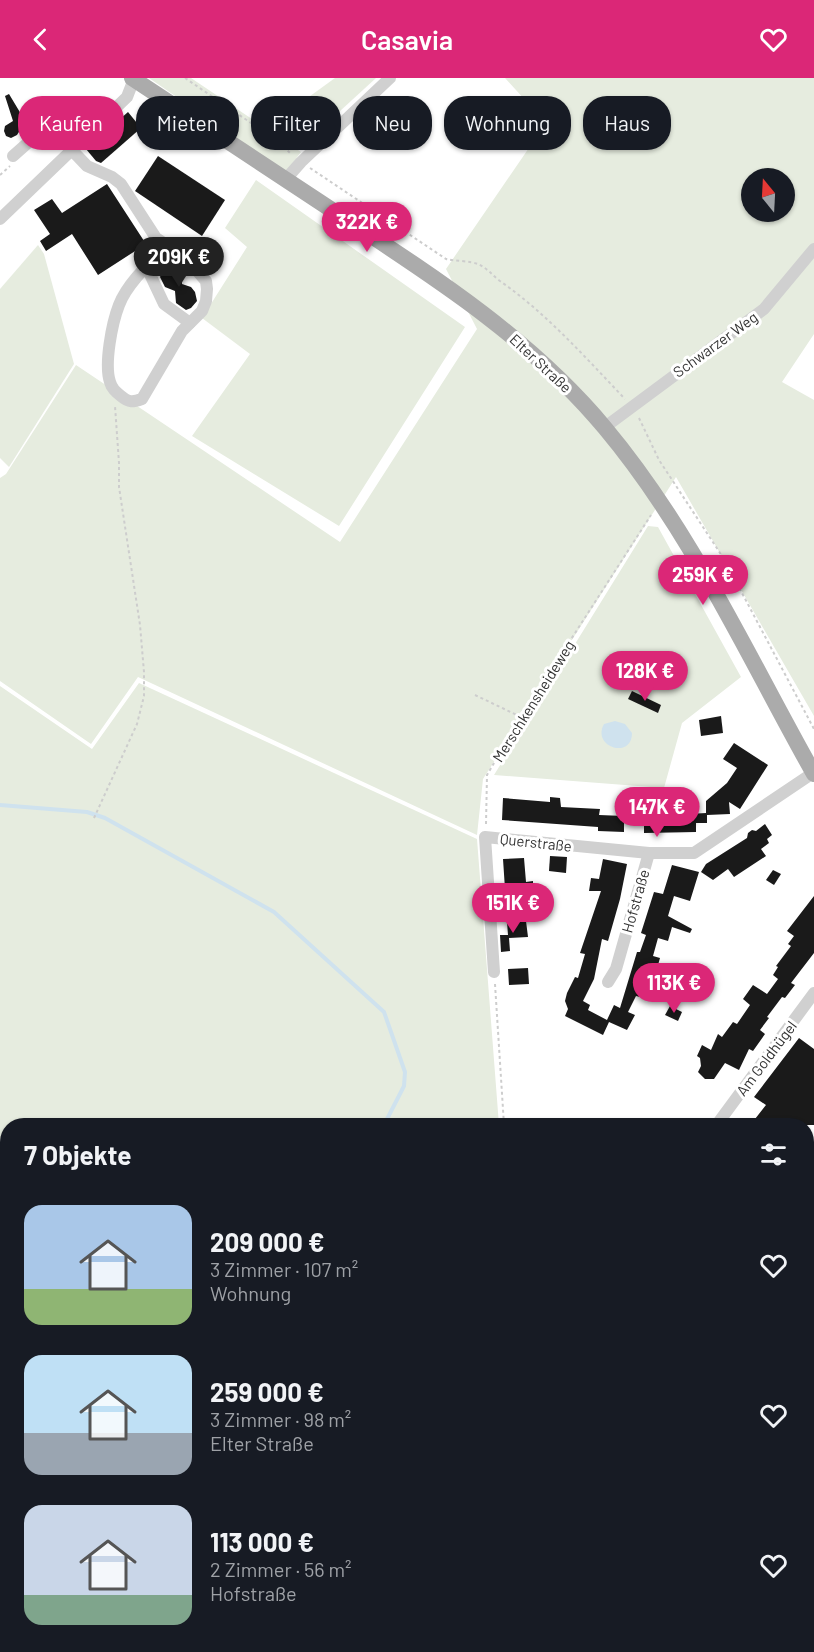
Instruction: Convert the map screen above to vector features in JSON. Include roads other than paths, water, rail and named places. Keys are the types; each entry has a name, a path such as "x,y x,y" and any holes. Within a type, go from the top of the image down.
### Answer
{"main road":[{"name":"Elter Straße","path":"133,79 472,304 526,346 565,384 605,427 645,478 703,569 814,774"}],"street":[{"path":"286,179 390,78"},
{"name":"Elter Straße","path":"0,219 127,97 133,79"},
{"path":"13,156 48,125 87,166 112,177 121,184 156,238 168,245 186,258 206,281 207,301 202,311 182,331 142,399 127,401 114,391 108,366 119,306 127,289 168,245"},
{"name":"Schwarzer Weg","path":"605,427 764,309 814,249"},
{"path":"147,268 164,303 190,323"},
{"name":"Querstraße","path":"494,972 485,837 649,853 694,853 814,774"},
{"name":"Hofstraße","path":"608,982 616,969 649,853"},
{"name":"Am Goldhügel","path":"722,1118 814,993"}],"water":[{"path":"615,721 625,724 632,733 626,746 620,748 607,744 601,732 604,724"}],"waterway":[{"path":"0,805 87,812 105,818 274,912 384,1012 405,1072 404,1086 388,1118"}]}
